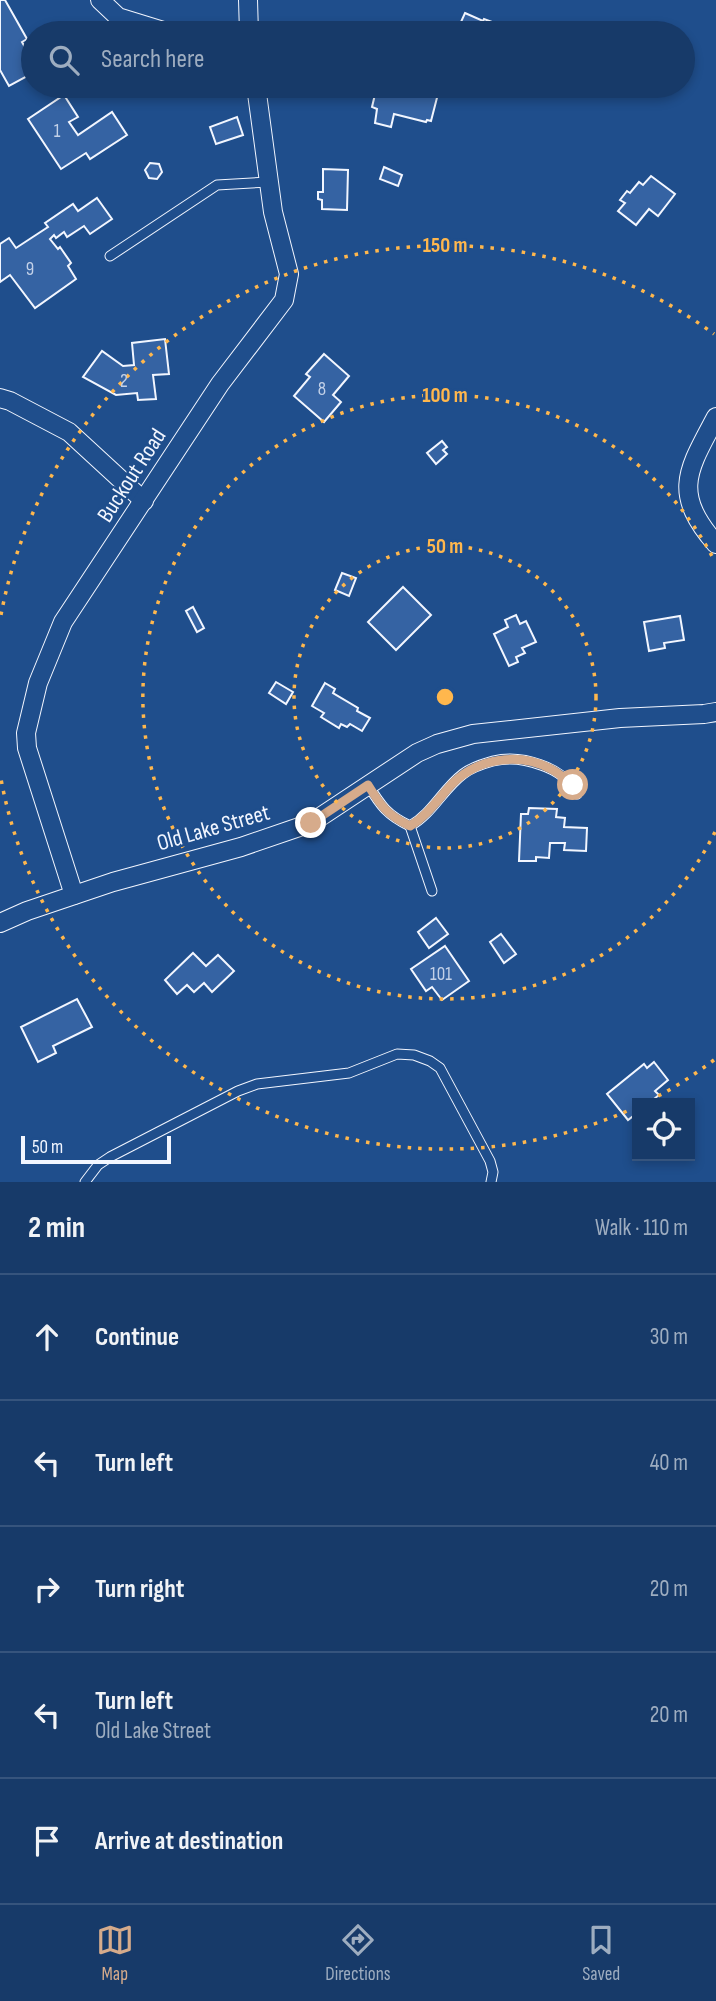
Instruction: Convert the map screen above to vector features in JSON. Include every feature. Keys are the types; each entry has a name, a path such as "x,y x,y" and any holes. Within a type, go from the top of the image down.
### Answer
{"street":[{"path":"100,0 118,17 131,21"},
{"path":"248,0 249,21"},
{"name":"Buckout Road","path":"74,895 27,748 26,733 38,683 63,622 220,384 284,300 289,275 273,212 258,98"},
{"path":"0,398 69,432 144,501"},
{"path":"716,417 690,466 687,483 693,512 716,544"},
{"name":"Old Lake Street","path":"0,923 113,882 241,847 311,823 417,753 438,744 472,734 620,718 716,712"}],"lane":[{"path":"110,256 216,185 269,182"},
{"path":"410,826 420,820 464,773 477,766 503,759 533,762 553,769 573,785 577,794"},
{"path":"368,785 394,818 410,826 432,891"},
{"path":"85,1182 98,1165 110,1157 238,1091 257,1084 349,1073 397,1054 414,1055 440,1068 490,1161 491,1182"}],"building":[{"path":"0,0 5,0 21,28 21,80 9,86 0,70"},
{"path":"465,13 483,21 461,21"},
{"path":"60,98 66,98 78,117 69,122 78,135 112,112 127,135 90,159 86,153 61,169 28,119"},
{"path":"374,98 437,98 431,121 394,114 391,127 375,123 377,109 372,107"},
{"path":"237,117 243,135 216,144 210,127"},
{"path":"150,163 159,164 162,172 157,179 149,178 145,170"},
{"path":"384,167 402,175 398,186 380,179"},
{"path":"323,169 348,170 347,210 322,209 318,192 323,192"},
{"path":"651,176 675,194 658,216 649,209 636,225 618,211 625,203 620,200 627,191 630,193 639,182 643,185"},
{"path":"97,198 112,219 90,234 84,226 67,237 64,232 50,239 58,249 60,247 71,263 68,266 76,279 35,308 10,275 0,282 0,244 9,238 16,248 48,227 45,223 73,204 78,211"},
{"path":"165,339 169,374 153,375 156,399 138,400 137,393 116,395 83,377 102,351 123,366 134,365 132,343"},
{"path":"324,354 349,376 333,395 341,402 324,422 294,396 310,377 306,374"},
{"path":"442,441 447,447 443,450 447,454 436,464 427,453"},
{"path":"342,573 356,578 349,596 335,590"},
{"path":"403,587 431,615 396,650 368,622"},
{"path":"193,607 204,628 197,632 186,611"},
{"path":"516,615 520,624 526,621 536,642 522,648 525,653 516,657 518,662 509,666 494,634 508,627 505,620"},
{"path":"680,616 684,640 664,643 665,648 649,651 644,622"},
{"path":"276,682 293,692 286,704 269,693"},
{"path":"325,683 335,689 333,693 370,718 362,731 350,724 347,727 341,724 339,728 321,717 324,713 312,706"},
{"path":"529,808 557,809 556,817 565,818 564,827 587,828 586,851 564,850 565,843 550,843 549,858 536,857 536,861 519,861 521,814 528,814"},
{"path":"436,918 448,934 429,948 418,932"},
{"path":"501,934 516,954 504,963 490,942"},
{"path":"445,946 469,981 442,1000 432,987 426,991 411,969"},
{"path":"193,953 206,966 218,955 234,971 212,992 204,983 194,992 187,985 177,994 165,980"},
{"path":"77,999 92,1027 53,1046 56,1053 38,1062 21,1027"},
{"path":"654,1062 668,1080 655,1091 659,1095 655,1098 632,1098 632,1117 628,1120 607,1094 644,1064 647,1068"}],"route":[{"path":"311,823 368,785 394,818 410,826 420,820 464,773 477,766 503,759 533,762 553,769 573,785"}]}
